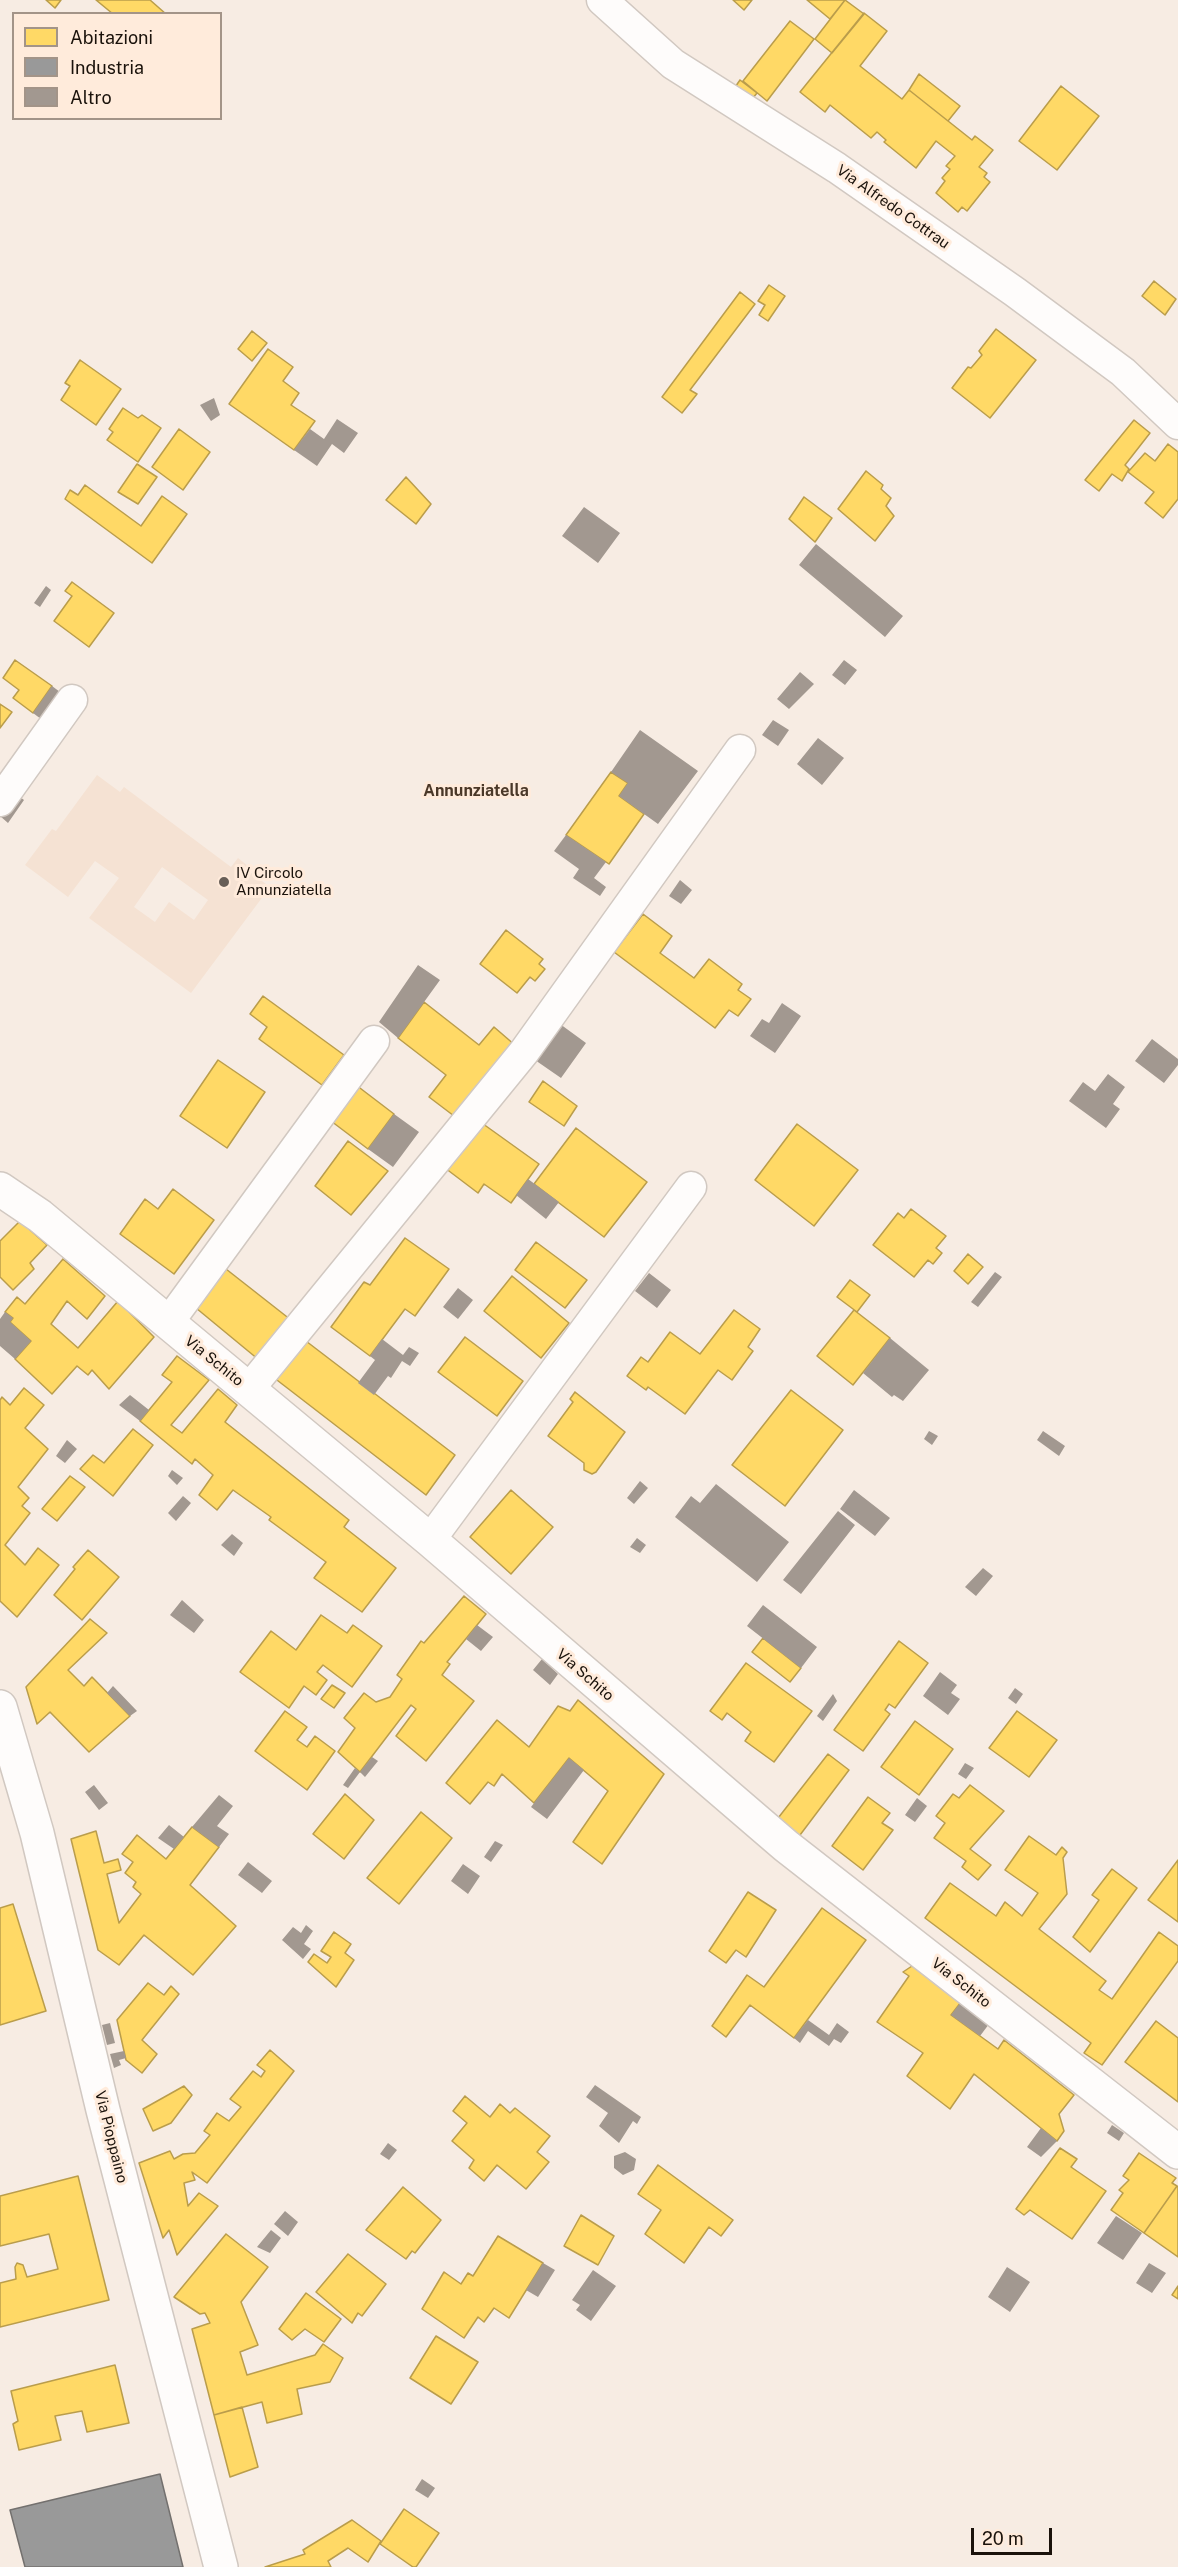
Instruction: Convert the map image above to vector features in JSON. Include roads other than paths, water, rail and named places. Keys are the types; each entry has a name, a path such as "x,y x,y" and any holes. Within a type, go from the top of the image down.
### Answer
{"street":[{"name":"Via Alfredo Cottrau","path":"602,0 673,64 837,168 1016,292 1123,372 1178,424"},
{"path":"0,801 72,700"},
{"path":"249,1389 524,1052 740,750"},
{"path":"168,1323 374,1041"},
{"path":"430,1540 691,1188"},
{"name":"Via Schito","path":"0,1189 40,1216 430,1540 786,1846 1178,2152"},
{"name":"Via Pioppaino","path":"0,1707 37,1833 103,2110 221,2567"}],"place":[{"name":"IV Circolo Annunziatella","path":"224,882"}],"district":[{"name":"Annunziatella","path":"476,791"}]}
